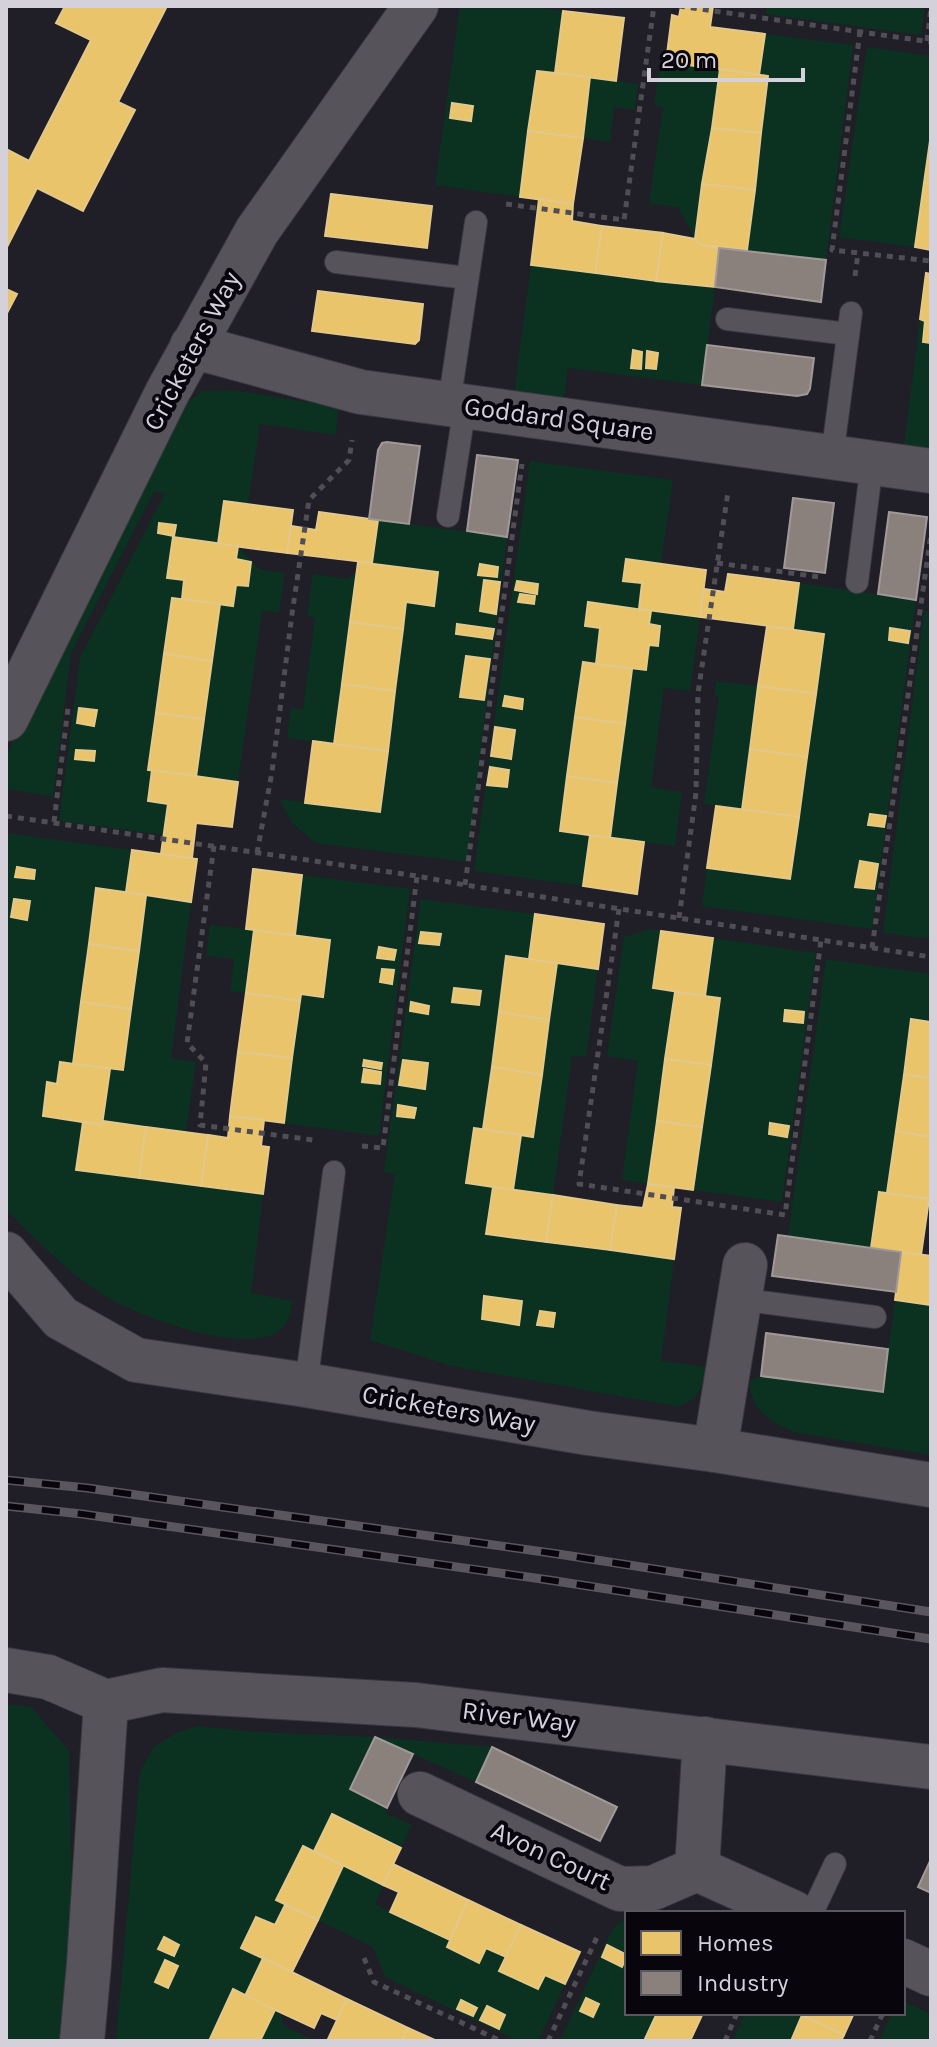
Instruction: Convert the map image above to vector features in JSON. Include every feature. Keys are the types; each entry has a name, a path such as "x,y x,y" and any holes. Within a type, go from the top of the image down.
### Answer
{"street":[{"name":"Cricketers Way","path":"6,719 192,346 257,231 416,6"},
{"name":"Goddard Square","path":"192,346 361,392 931,471"},
{"name":"Cricketers Way","path":"6,1254 61,1318 136,1360 931,1485"},
{"path":"715,1450 742,1282"},
{"path":"6,1670 48,1677 106,1702 82,2041"},
{"name":"River Way","path":"106,1702 162,1690 400,1704 931,1767"},
{"path":"705,1739 697,1869 790,1911"},
{"name":"Avon Court","path":"420,1794 620,1889 653,1888 697,1869"},
{"path":"905,1962 931,1974"}],"lane":[{"path":"448,516 467,278 476,222"},
{"path":"336,262 467,278"},
{"path":"727,319 850,324 857,582"},
{"path":"306,1385 334,1172"},
{"path":"742,1282 875,1317"},
{"path":"813,1911 835,1864"}],"path":[{"path":"476,222 479,200 624,220 654,6"},
{"path":"679,6 929,41 931,8"},
{"path":"749,16 751,6"},
{"path":"860,31 832,250 931,261"},
{"path":"257,853 272,772 309,500 349,460 361,392"},
{"path":"465,885 529,415"},
{"path":"679,918 696,793 698,693 734,443"},
{"path":"872,948 931,534"},
{"path":"717,563 857,582"},
{"path":"6,816 417,876 931,957"},
{"path":"214,846 187,1043 206,1063 200,1125 322,1141"},
{"path":"352,1145 383,1148 417,876"},
{"path":"619,909 579,1184 785,1215 821,940"},
{"path":"548,2041 620,1889"},
{"path":"364,1958 374,1982 501,2041"},
{"path":"725,2041 736,2015"},
{"path":"870,2041 882,2015"}],"green space":[{"path":"460,6 530,6 563,11 555,73 537,71 520,197 435,185"},
{"path":"767,6 925,6 921,35 766,14"},
{"path":"765,34 853,45 826,260 747,250 768,76 759,75"},
{"path":"867,47 931,56 931,134 915,247 839,237"},
{"path":"660,61 720,69 695,239 679,208 649,203 663,107 654,105"},
{"path":"590,77 638,84 635,110 614,107 610,142 583,138"},
{"path":"531,265 715,287 702,385 568,368 563,406 513,401"},
{"path":"920,319 925,321 923,342 931,343 931,457 903,453"},
{"path":"232,390 338,407 336,435 260,424 248,504 224,502 218,544 173,537 167,577 184,580 182,599 172,598 148,770 152,770 148,801 168,804 164,835 59,821 80,658 165,493 154,492 71,653 53,797 6,791 6,756 189,401 202,391"},
{"path":"530,461 673,480 661,564 626,559 623,581 642,583 639,609 588,603 585,626 600,628 596,664 583,663 560,830 590,835 583,886 474,871"},
{"path":"378,520 507,537 467,862 316,843 292,823 279,799 380,811 406,602 433,606 438,573 372,563"},
{"path":"238,546 259,569 285,573 279,612 262,611 238,782 196,777 220,604 236,585 248,585 236,559"},
{"path":"357,572 334,744 287,738 291,708 303,709 315,618 307,616 313,574 348,579"},
{"path":"799,583 916,600 872,929 702,906 707,868 790,879 824,634 793,629"},
{"path":"651,611 700,617 690,691 664,688 651,787 682,792 675,846 610,838 632,669 646,670 649,645 658,646 660,626 649,624"},
{"path":"924,611 931,612 931,939 883,933"},
{"path":"716,681 758,686 742,810 704,804 719,696 714,695"},
{"path":"6,833 132,850 126,892 96,889 73,1064 57,1084 47,1082 43,1116 83,1122 77,1170 263,1194 251,1293 293,1301 288,1320 281,1329 266,1337 221,1337 144,1315 107,1297 79,1278 6,1209"},
{"path":"302,875 410,889 379,1136 284,1123 301,994 330,940 295,935"},
{"path":"146,895 191,902 171,1058 196,1062 186,1132 103,1121 110,1069 123,1070"},
{"path":"421,899 535,914 529,959 506,957 483,1129 473,1128 466,1182 493,1187 486,1234 674,1259 661,1361 708,1367 701,1387 689,1401 675,1406 452,1366 370,1340 395,1174 384,1172"},
{"path":"210,925 254,930 246,993 230,991 234,959 206,956"},
{"path":"649,929 661,931 653,987 675,992 648,1184 622,1180 638,1061 607,1056 624,937"},
{"path":"713,938 816,953 782,1202 693,1190 720,998 705,996"},
{"path":"826,959 931,974 931,1022 911,1019 887,1193 879,1192 871,1248 788,1237"},
{"path":"557,963 598,969 586,1057 572,1056 553,1195 513,1190 521,1135 533,1136"},
{"path":"895,1300 931,1305 931,1455 799,1433 772,1421 758,1408 753,1400 750,1381 761,1376 882,1392"},
{"path":"6,1704 31,1707 69,1751 73,1968 60,2041 6,2041"},
{"path":"198,1726 375,1737 350,1789 387,1808 385,1813 412,1825 401,1848 332,1815 314,1851 303,1846 276,1900 285,1905 275,1925 256,1917 241,1948 263,1958 245,1996 233,1990 209,2041 116,2041 140,1771 154,1747 174,1734"},
{"path":"375,1737 492,1747 476,1782"},
{"path":"343,1866 383,1885 375,1904 450,1940 447,1947 479,1962 486,1948 506,1957 538,1989 545,1975 565,1984 538,2041 518,2041 385,1977 373,1947 318,1920"},
{"path":"625,1919 625,2015 656,2015 644,2041 560,2041 611,1932"},
{"path":"905,2002 931,2014 931,2041 879,2041 891,2015 905,2015"},
{"path":"275,2010 280,2012 284,2026 316,2041 260,2041"},
{"path":"744,2015 802,2015 791,2041 733,2041"}],"building: Homes":[{"path":"65,6 167,6 118,102 135,110 83,211 37,188 6,249 6,149 29,161 91,40 56,23"},
{"path":"681,6 713,6 710,27 765,34 759,75 666,62 672,15 679,17"},
{"path":"563,11 624,18 616,81 555,73"},
{"path":"720,69 768,76 761,133 712,128"},
{"path":"537,71 590,77 583,138 528,131"},
{"path":"452,103 473,106 471,121 450,118"},
{"path":"712,128 761,133 755,190 702,184"},
{"path":"528,131 583,138 573,204 520,197"},
{"path":"931,134 931,184 924,183"},
{"path":"924,183 931,184 931,250 915,247"},
{"path":"702,184 755,190 747,250 701,245 695,239"},
{"path":"331,194 432,206 427,248 325,236"},
{"path":"539,199 573,204 572,221 602,226 595,273 531,265"},
{"path":"602,226 663,233 656,281 595,273"},
{"path":"663,233 695,239 701,245 719,248 715,287 656,281"},
{"path":"926,273 931,274 931,343 923,342 925,321 920,319"},
{"path":"6,289 17,294 6,315"},
{"path":"318,291 423,304 419,340 415,344 312,331"},
{"path":"633,350 642,352 641,369 631,368"},
{"path":"647,351 658,353 656,369 646,368"},
{"path":"224,501 293,510 287,553 218,544"},
{"path":"319,512 378,520 372,563 287,553 291,526 316,530"},
{"path":"159,523 176,525 174,536 158,533"},
{"path":"173,537 238,546 236,559 251,562 248,586 236,585 233,606 182,599 184,580 167,578"},
{"path":"626,559 706,570 700,617 639,609 642,583 623,581"},
{"path":"358,562 438,572 434,606 406,602 403,629 350,622"},
{"path":"480,564 498,567 497,577 478,575"},
{"path":"728,574 799,583 793,629 700,617 704,589 725,592"},
{"path":"484,580 500,582 496,614 480,611"},
{"path":"517,581 538,584 537,594 515,590"},
{"path":"520,594 535,596 534,604 518,602"},
{"path":"172,598 220,604 212,661 164,654"},
{"path":"588,602 651,611 649,624 660,626 658,646 649,645 646,670 596,664 600,628 585,626"},
{"path":"350,622 403,629 395,691 342,684"},
{"path":"457,624 494,629 492,639 456,634"},
{"path":"767,626 824,634 816,694 758,686"},
{"path":"890,628 910,631 908,643 889,640"},
{"path":"164,654 212,661 204,719 156,713"},
{"path":"466,656 490,659 484,700 460,697"},
{"path":"583,662 632,669 625,724 575,717"},
{"path":"342,684 395,691 388,751 334,744"},
{"path":"758,686 816,694 807,757 750,749"},
{"path":"505,696 523,699 522,709 503,706"},
{"path":"79,708 97,710 94,726 77,723"},
{"path":"156,713 204,719 196,777 148,770"},
{"path":"575,717 625,724 617,783 567,776"},
{"path":"495,727 515,730 511,759 491,756"},
{"path":"313,741 388,751 380,812 305,803"},
{"path":"750,749 807,757 799,817 742,810"},
{"path":"76,750 95,751 94,761 75,759"},
{"path":"490,767 509,770 507,787 487,785"},
{"path":"152,770 238,782 232,827 196,823 192,858 161,854 168,804 148,801"},
{"path":"567,776 617,783 610,838 560,831"},
{"path":"716,806 799,817 790,879 707,868"},
{"path":"870,814 886,816 884,827 868,825"},
{"path":"590,835 644,842 637,894 583,886"},
{"path":"132,850 197,859 191,902 126,892"},
{"path":"860,861 878,864 874,889 855,887"},
{"path":"17,867 35,870 34,879 15,877"},
{"path":"253,869 302,875 295,935 246,929"},
{"path":"96,888 146,895 139,951 89,944"},
{"path":"14,899 30,901 27,920 11,917"},
{"path":"535,914 604,924 598,969 529,959"},
{"path":"254,930 330,940 323,997 301,994 300,1001 246,993"},
{"path":"661,931 713,938 705,996 653,988"},
{"path":"421,932 441,934 439,945 419,943"},
{"path":"89,944 139,951 131,1009 81,1002"},
{"path":"379,947 396,950 394,960 377,958"},
{"path":"506,956 557,963 549,1020 499,1012"},
{"path":"382,969 394,970 392,984 380,982"},
{"path":"454,988 481,991 479,1005 452,1002"},
{"path":"675,992 720,998 711,1065 665,1059"},
{"path":"246,993 300,1001 292,1058 238,1052"},
{"path":"81,1002 131,1009 123,1070 73,1064"},
{"path":"411,1002 429,1006 428,1014 410,1011"},
{"path":"785,1010 804,1012 803,1023 784,1021"},
{"path":"499,1012 549,1020 542,1075 492,1067"},
{"path":"911,1019 931,1022 931,1078 904,1075"},
{"path":"238,1052 292,1058 284,1123 230,1116"},
{"path":"665,1059 711,1065 702,1127 657,1121"},
{"path":"364,1060 382,1063 381,1069 363,1066"},
{"path":"403,1060 428,1063 425,1089 399,1085"},
{"path":"60,1062 110,1069 102,1125 43,1116 47,1082 57,1084"},
{"path":"492,1067 542,1075 533,1137 483,1129"},
{"path":"364,1069 381,1072 380,1084 362,1082"},
{"path":"904,1075 931,1078 931,1137 896,1131"},
{"path":"398,1105 416,1108 414,1118 397,1116"},
{"path":"230,1116 264,1120 261,1146 269,1147 263,1194 201,1186 208,1135 228,1138"},
{"path":"103,1121 146,1127 139,1178 76,1170 83,1122 102,1125"},
{"path":"657,1121 702,1127 693,1190 648,1184"},
{"path":"770,1123 789,1126 787,1137 769,1134"},
{"path":"146,1127 208,1135 201,1186 139,1178"},
{"path":"474,1128 521,1135 513,1190 466,1183"},
{"path":"896,1131 931,1137 931,1199 887,1193"},
{"path":"648,1184 674,1187 672,1207 681,1208 674,1259 610,1250 617,1205 643,1208"},
{"path":"493,1187 553,1195 546,1242 486,1234"},
{"path":"879,1192 929,1199 921,1255 871,1248"},
{"path":"553,1195 617,1205 610,1250 546,1242"},
{"path":"901,1252 931,1256 931,1305 895,1300"},
{"path":"484,1296 522,1301 519,1325 482,1319"},
{"path":"540,1311 555,1313 553,1327 537,1325"},
{"path":"332,1814 401,1848 383,1885 314,1851"},
{"path":"303,1846 343,1866 318,1920 276,1900"},
{"path":"393,1864 468,1900 450,1940 390,1912 399,1892 383,1885"},
{"path":"468,1900 521,1925 506,1957 486,1948 479,1963 447,1947"},
{"path":"285,1905 318,1920 292,1972 241,1948 256,1917 275,1925"},
{"path":"521,1925 580,1952 565,1984 545,1975 538,1989 499,1971"},
{"path":"164,1937 179,1945 174,1956 158,1949"},
{"path":"607,1945 625,1954 622,1967 602,1957"},
{"path":"263,1958 347,1999 337,2020 321,2013 314,2028 245,1996"},
{"path":"165,1960 178,1966 168,1988 155,1982"},
{"path":"233,1989 275,2010 260,2041 209,2041"},
{"path":"586,1998 599,2004 593,2017 580,2011"},
{"path":"347,1999 408,2028 401,2041 328,2039"},
{"path":"461,2000 477,2008 473,2016 457,2009"},
{"path":"487,2006 505,2015 499,2029 480,2020"},
{"path":"656,2015 702,2015 690,2041 644,2041"},
{"path":"801,2015 853,2015 844,2035"},
{"path":"802,2015 844,2035 841,2041 791,2041"},
{"path":"408,2028 437,2041 401,2041"}],"building: Industry":[{"path":"719,248 826,260 821,302 715,287"},
{"path":"707,345 814,358 810,389 807,394 797,396 702,385"},
{"path":"382,443 420,446 409,524 369,519 378,450"},
{"path":"477,455 518,460 507,537 467,531"},
{"path":"793,498 834,503 825,573 784,568"},
{"path":"889,512 927,517 916,600 878,594"},
{"path":"778,1235 901,1252 896,1292 772,1276"},
{"path":"766,1333 888,1349 883,1392 761,1376"},
{"path":"375,1737 413,1754 387,1808 350,1789"},
{"path":"492,1747 617,1807 600,1841 476,1782"},
{"path":"931,1859 931,1893 918,1887"}],"railway":[{"path":"6,1480 87,1488 558,1554 931,1612"},
{"path":"6,1506 549,1580 931,1639"}]}
